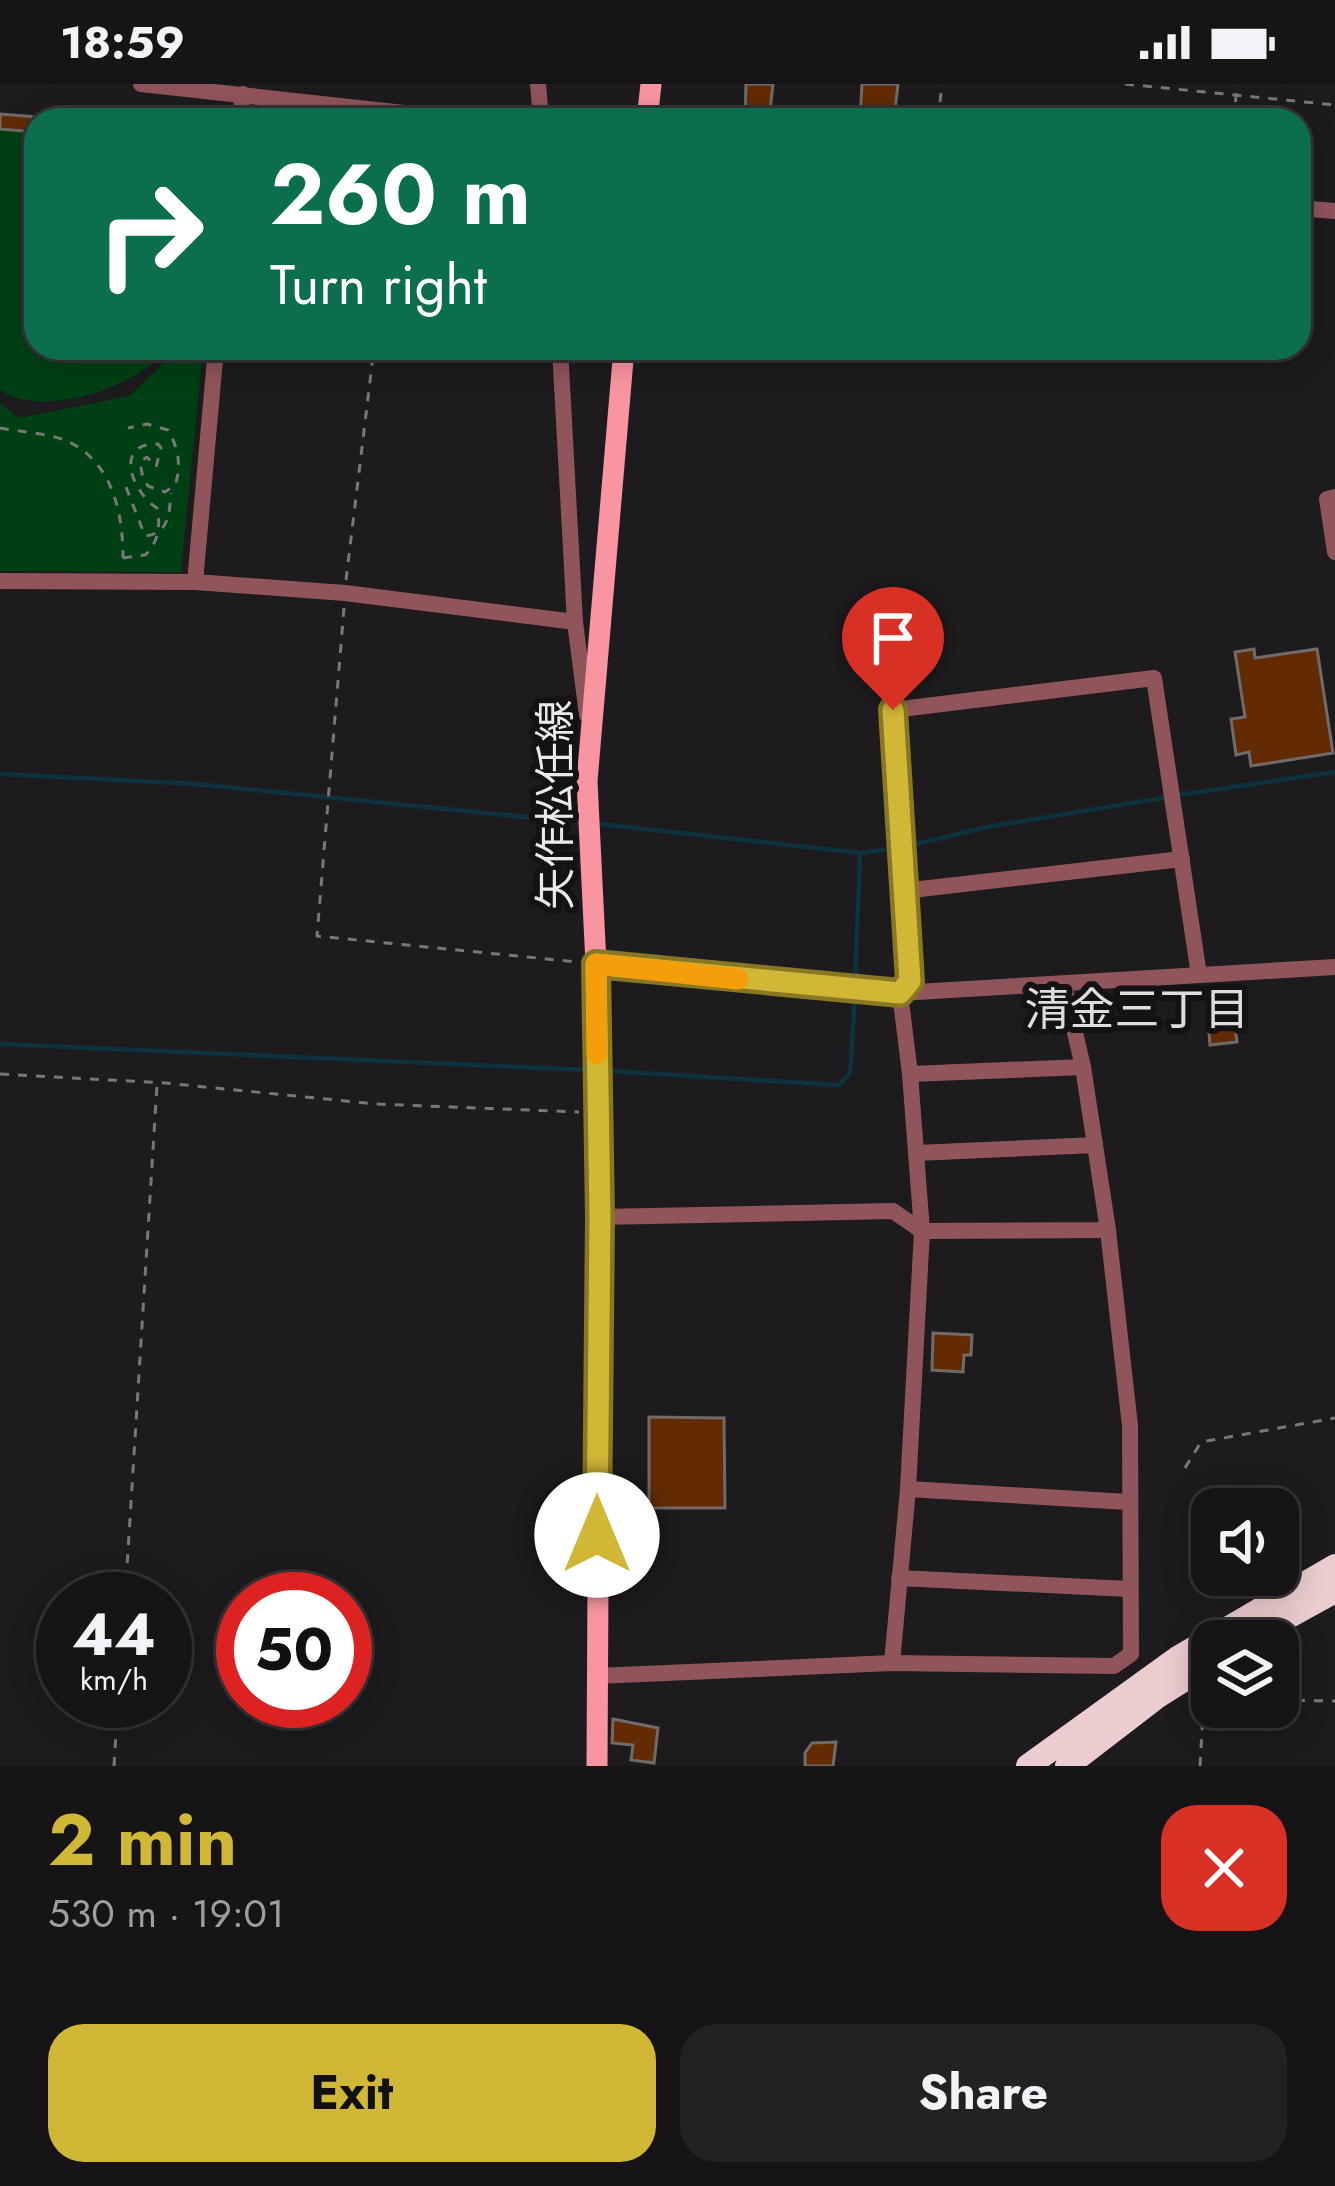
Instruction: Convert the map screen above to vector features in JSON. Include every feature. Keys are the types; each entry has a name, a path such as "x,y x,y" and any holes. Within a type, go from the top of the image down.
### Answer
{"highway":[{"path":"1028,1766 1179,1657 1335,1566"},
{"path":"1283,1620 1335,1592"},
{"path":"1067,1766 1191,1675"}],"main road":[{"name":"矢作松任線","path":"597,1766 600,1217 596,964 586,781 623,360"}],"street":[{"path":"141,84 243,94 268,90 318,108"},
{"path":"241,108 243,94"},
{"path":"195,582 215,360"},
{"path":"561,360 575,622 589,729"},
{"path":"1335,497 1327,499 1335,552"},
{"path":"0,581 195,582 345,593 575,622"},
{"path":"892,992 910,981 893,710 1154,678 1199,975"},
{"path":"903,891 1181,859"},
{"path":"596,964 892,992 1335,967"},
{"path":"597,1676 892,1663 1114,1666 1131,1654 1130,1426 1108,1230 1083,1067 1064,985"},
{"path":"892,992 910,1074 922,1231 908,1489 892,1663"},
{"path":"910,1074 1083,1067"},
{"path":"916,1153 1095,1145"},
{"path":"600,1217 893,1211 922,1231 1108,1230"},
{"path":"908,1489 1128,1502"},
{"path":"898,1578 1130,1588"}],"path":[{"path":"1125,84 1335,105"},
{"path":"1235,108 1237,84"},
{"path":"373,360 345,593 317,936 596,964"},
{"path":"124,558 145,556 168,521 178,477 178,448 168,430 147,424 128,428"},
{"path":"0,428 67,441 90,457 118,502 124,566"},
{"path":"158,533 157,508 143,501 134,482 131,453 158,444 156,466 147,457 140,462 143,479 165,492 172,488"},
{"path":"125,487 141,533 158,533"},
{"path":"0,1074 376,1104 598,1113"},
{"path":"127,1572 157,1083"},
{"path":"1185,1468 1201,1442 1335,1418"},
{"path":"1299,1700 1335,1701"},
{"path":"114,1766 116,1728"},
{"path":"1200,1766 1202,1728"}],"green space":[{"path":"0,120 24,121 24,360 156,360 136,375 89,395 39,402 0,390"},
{"path":"166,360 202,360 181,572 0,571 0,403 19,418 129,396"}],"building":[{"path":"746,84 773,84 770,108 745,108"},
{"path":"862,84 898,84 895,108 861,108"},
{"path":"0,114 24,116 24,131 0,129"},
{"path":"1254,649 1255,658 1317,649 1333,753 1251,766 1249,752 1236,755 1231,719 1245,717 1235,652"},
{"path":"1236,995 1237,1042 1210,1045 1207,1007 1218,997"},
{"path":"933,1333 972,1335 971,1355 964,1355 963,1372 932,1370"},
{"path":"649,1417 724,1418 725,1508 649,1508"},
{"path":"613,1719 658,1728 654,1763 631,1760 633,1745 612,1743"},
{"path":"836,1742 833,1766 805,1766 805,1753 812,1743"}],"waterway":[{"path":"1179,795 1335,772"},
{"path":"0,774 196,784 576,822"},
{"path":"908,846 987,827 1168,797"},
{"path":"599,824 860,853 897,848"},
{"path":"855,985 860,853"},
{"path":"610,1071 839,1085 850,1073 855,997"},
{"path":"0,1044 589,1070"}],"slow traffic":[{"path":"597,1054 596,964 738,979"}],"district":[{"name":"清金三丁目","path":"1137,1009"}],"route":[{"path":"597,1535 596,964 900,993 910,981 893,710"}]}
